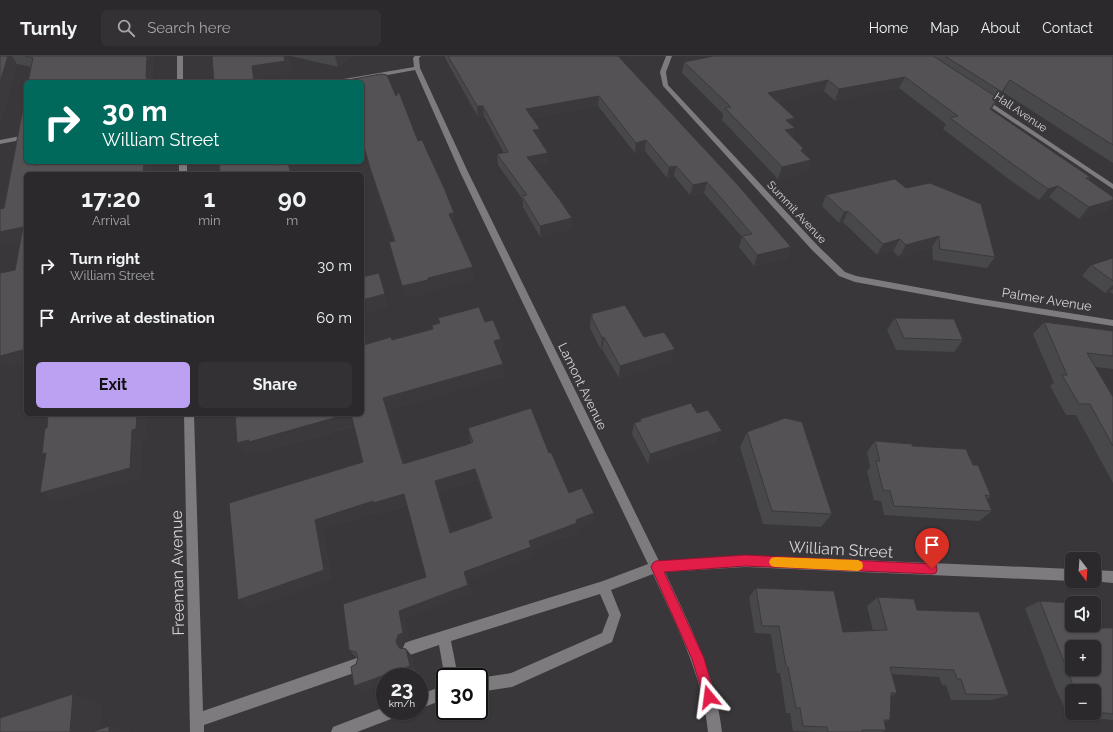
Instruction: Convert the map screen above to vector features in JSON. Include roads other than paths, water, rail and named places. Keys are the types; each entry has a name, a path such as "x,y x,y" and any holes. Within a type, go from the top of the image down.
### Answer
{"street":[{"path":"180,56 180,80"},
{"name":"Lamont Avenue","path":"418,56 416,58 417,68 464,172 656,567 698,658 713,710 715,732"},
{"name":"Summit Avenue","path":"670,56 663,72 665,84 815,248 842,274 856,279 976,301"},
{"path":"349,80 417,68"},
{"name":"Hall Avenue","path":"977,96 1113,187"},
{"path":"0,142 24,137"},
{"name":"Palmer Avenue","path":"976,301 1113,323"},
{"name":"Freeman Avenue","path":"189,416 197,726"},
{"name":"William Street","path":"410,648 603,587 656,567 745,561 1065,575"},
{"path":"1101,576 1113,577"},
{"path":"488,684 512,680 607,637 615,615 603,587"},
{"path":"444,637 449,668"},
{"path":"197,726 357,665"},
{"path":"338,732 376,718"}]}
